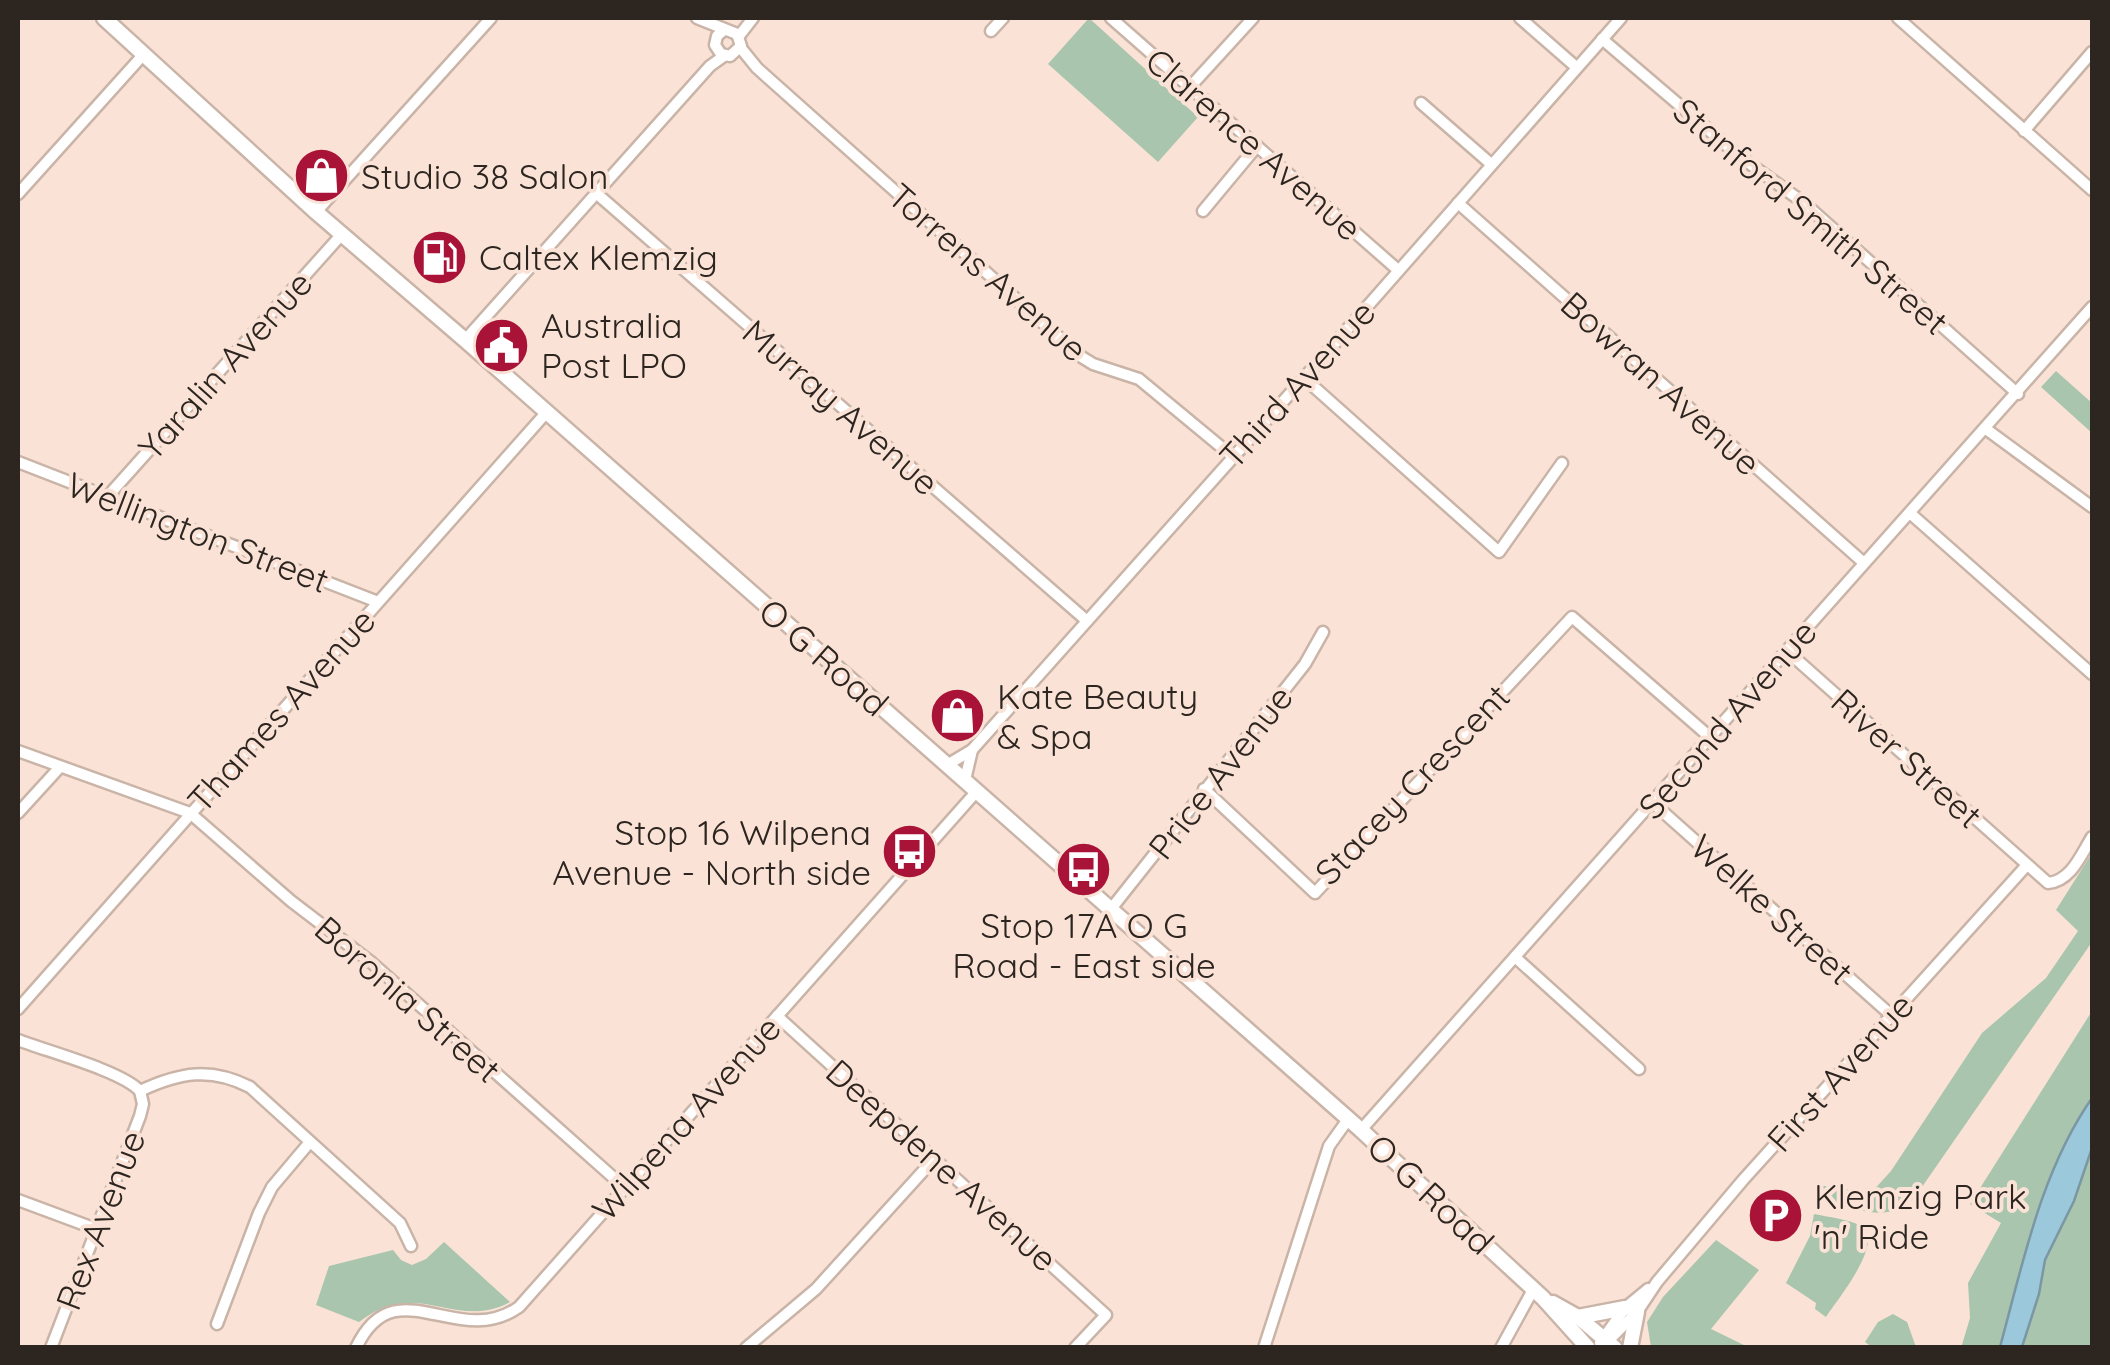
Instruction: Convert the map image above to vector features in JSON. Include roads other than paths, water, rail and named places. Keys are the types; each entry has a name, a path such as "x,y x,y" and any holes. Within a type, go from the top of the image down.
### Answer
{"main road":[{"name":"O G Road","path":"104,18 316,212 1348,1118 1538,1293 1588,1348"},
{"name":"O G Road","path":"1538,1293 1578,1317 1605,1344"},
{"path":"1578,1317 1631,1310 1630,1348"}],"street":[{"path":"316,212 491,18"},
{"name":"Torrens Avenue","path":"696,18 1080,356 1139,379 1232,456"},
{"path":"991,31 1003,18"},
{"name":"Clarence Avenue","path":"1110,18 1398,270"},
{"path":"1190,87 1252,18"},
{"path":"1520,18 1575,66"},
{"name":"Third Avenue","path":"947,765 972,750 1620,18"},
{"path":"1898,18 2092,190"},
{"path":"466,340 752,19"},
{"name":"Stanford Smith Street","path":"1602,39 1739,156 1804,203 2018,394"},
{"path":"2024,130 2092,52"},
{"path":"18,194 143,55"},
{"path":"1421,103 1491,164"},
{"path":"1203,211 1258,146"},
{"name":"Murray Avenue","path":"596,193 1086,620"},
{"name":"Bowran Avenue","path":"1458,203 1864,564"},
{"name":"Yaralin Avenue","path":"108,496 342,234"},
{"name":"Second Avenue","path":"1361,1130 2090,316"},
{"path":"1304,378 1499,552 1562,464"},
{"name":"Thames Avenue","path":"18,1008 546,413"},
{"path":"1986,429 2092,506"},
{"name":"Wellington Street","path":"18,462 378,602"},
{"path":"1912,514 2092,674"},
{"name":"Stacey Crescent","path":"1204,789 1315,893 1572,617 1711,738"},
{"name":"Price Avenue","path":"1112,909 1305,664 1323,632"},
{"name":"River Street","path":"1787,651 2027,865"},
{"name":"Third Avenue","path":"964,780 972,750"},
{"path":"18,751 190,813"},
{"path":"18,813 60,767"},
{"name":"Wilpena Avenue","path":"356,1348 370,1325 396,1311 429,1312 472,1323 497,1320 519,1307 978,791"},
{"name":"Welke Street","path":"1653,803 1891,1015"},
{"name":"Boronia Street","path":"190,813 291,901 372,963 624,1187"},
{"path":"2027,865 2048,883 2059,882 2068,876 2092,837"},
{"name":"First Avenue","path":"1605,1344 2027,865"},
{"path":"1515,957 1639,1069"},
{"name":"Deepdene Avenue","path":"777,1016 1106,1315 1075,1348"},
{"path":"18,1040 108,1073 134,1084 140,1091 160,1081 196,1074 220,1074 250,1087 400,1223 411,1246"},
{"name":"Rex Avenue","path":"51,1348 140,1116 140,1091"},
{"path":"1264,1348 1329,1146 1348,1118"},
{"path":"218,1324 272,1187 310,1142"},
{"path":"746,1348 816,1289 935,1158"},
{"path":"18,1200 96,1230"},
{"path":"1502,1348 1538,1293"}],"water":[{"path":"2092,1098 2092,1148 2074,1201 2045,1260 2022,1347 2000,1347 2047,1187 2074,1126"}],"place":[{"name":"Studio 38 Salon","path":"322,176"},
{"name":"Caltex Klemzig","path":"440,257"},
{"name":"Australia Post LPO","path":"502,345"},
{"name":"Kate Beauty & Spa","path":"958,716"},
{"name":"Stop 16 Wilpena Avenue - North side","path":"910,852"},
{"name":"Stop 17A O G Road - East side","path":"1084,869"},
{"name":"Klemzig Park 'n' Ride","path":"1775,1216"}]}
